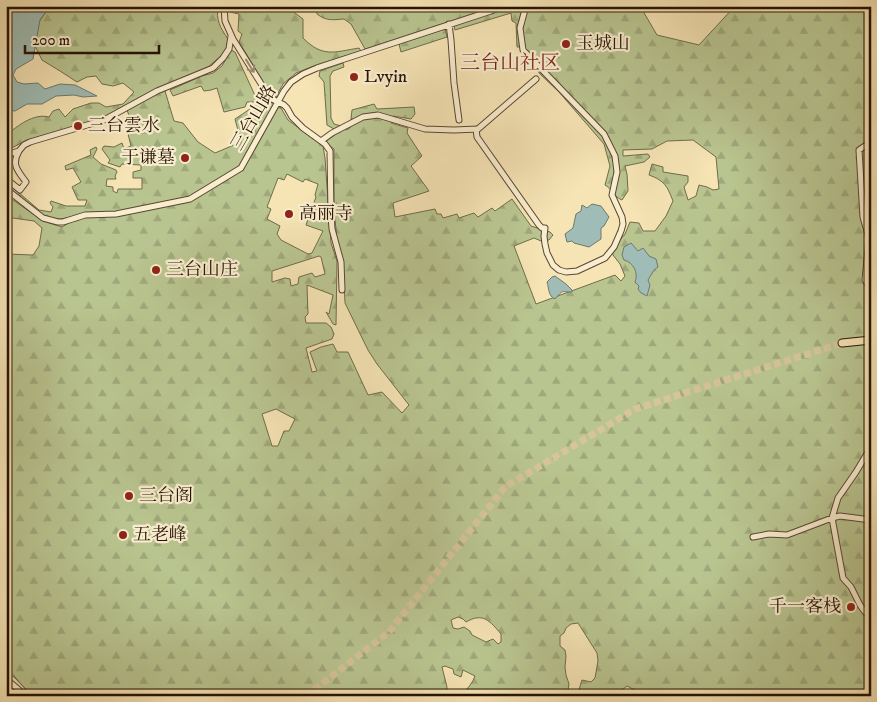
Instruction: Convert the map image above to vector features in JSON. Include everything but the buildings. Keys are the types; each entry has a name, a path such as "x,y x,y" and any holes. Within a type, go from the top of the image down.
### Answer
{"main road":[{"path":"842,343 871,340"}],"street":[{"path":"224,6 225,21 231,36 270,98 284,105 292,117 303,128 325,144 330,151 332,229 341,262 342,290"},
{"name":"三台山路","path":"6,190 43,218 58,222 85,215 116,214 190,199 241,168 284,91 291,82 303,74 503,6"},
{"path":"476,129 477,137 542,228 545,228 545,244 552,265 566,272 577,271 605,258 614,247 623,224 622,217 612,195 617,172 615,156 604,134 523,50 520,28 526,6"},
{"path":"449,24 459,120"},
{"path":"6,190 10,182 20,190 26,182 16,168 15,162 16,156 24,146 30,142 104,120 157,91 213,68 229,49 231,36"},
{"path":"321,141 332,132 363,117 378,115 425,129 478,129 536,79"},
{"path":"865,146 859,150 859,171 863,217 869,238 865,280 871,289"},
{"path":"6,155 19,151"},
{"path":"871,452 868,452 838,498 832,518 843,578 851,587 865,612 871,617"},
{"path":"753,537 769,534 787,536 807,526 840,516 871,520"},
{"path":"871,526 871,562"},
{"path":"6,679 23,696"}],"green space":[{"path":"50,6 218,6 219,24 228,39 226,49 208,67 150,92 103,118 27,140 6,151 6,135 21,124 37,117 49,117 53,111 59,109 65,117 73,109 91,103 99,103 106,107 123,104 134,92 123,83 113,86 102,84 96,76 87,77 77,82 42,60 35,46 39,22"},
{"path":"229,6 290,6 291,10 303,19 303,38 317,49 336,52 359,48 361,51 296,73 283,84 276,97 272,96 239,42 242,34 238,31 239,14 230,12"},
{"path":"315,6 479,6 481,11 365,49 351,24 344,19 333,20 323,18 317,14"},
{"path":"510,6 523,6 518,24 520,47 517,47 516,23 512,21 511,13 455,30 454,26"},
{"path":"528,6 640,6 657,35 699,45 735,6 871,6 871,696 646,696 627,686 614,696 575,696 571,692 578,693 582,680 591,682 595,678 598,661 597,653 578,623 571,624 560,636 560,646 565,650 566,656 565,667 569,684 567,696 463,696 475,676 463,670 461,677 454,674 453,669 445,666 442,667 447,687 446,696 32,696 14,677 6,673 6,254 33,255 39,246 42,228 34,221 6,217 6,195 43,221 62,227 84,214 61,219 44,216 21,197 8,190 11,186 39,210 51,212 53,207 50,203 51,201 66,206 85,206 87,200 78,200 72,187 81,182 73,168 66,170 65,166 91,155 90,150 96,147 97,149 93,157 101,164 117,172 116,179 107,179 106,186 113,187 113,191 117,193 118,189 142,189 142,178 133,178 133,172 141,170 141,165 122,164 120,167 108,163 110,160 102,149 104,146 114,147 122,143 124,149 131,146 128,134 139,130 136,118 130,118 127,110 165,91 174,121 183,123 198,142 215,153 241,142 235,119 265,99 281,108 288,120 323,146 325,158 331,243 337,261 336,325 333,324 326,312 329,314 333,295 307,285 308,314 305,317 306,323 326,323 331,327 334,334 332,339 306,348 312,372 317,371 310,352 333,344 337,352 348,352 368,395 382,392 402,413 409,405 368,350 345,303 343,263 337,241 334,208 334,149 325,142 339,132 327,125 324,82 319,76 320,71 343,63 344,67 333,71 330,76 331,118 334,124 345,127 346,130 350,128 352,110 374,104 377,109 414,107 415,114 411,119 393,116 391,123 408,128 407,133 422,156 411,166 429,191 393,203 395,217 435,209 437,214 441,214 443,218 457,214 459,218 474,213 478,217 492,208 495,211 512,199 531,226 550,232 553,235 549,240 541,241 534,238 514,246 536,304 615,275 621,281 625,276 612,250 625,234 630,222 639,223 643,231 655,231 666,216 673,201 665,185 659,179 649,175 652,164 663,167 663,172 688,176 688,182 684,187 688,200 696,196 699,185 713,190 719,189 716,157 693,140 667,141 652,149 623,150 623,156 648,154 650,157 644,162 625,166 628,191 622,200 617,197 605,185 610,166 604,144 559,92 540,74 526,55 521,23","holes":["287,174 303,182 305,179 318,184 316,197 306,225 323,231 312,253 308,254 281,240 277,234 280,226 267,219 271,209 267,207 278,178 284,180","319,256 321,257 325,274 315,277 312,273 299,277 298,284 291,286 290,279 285,278 272,282 272,271","276,409 295,419 289,431 284,431 278,446 272,446 262,414","458,617 466,622 477,618 486,619 501,634 501,642 498,644 493,639 486,642 472,635 464,627 453,628 451,620"]},
{"path":"445,29 447,37 401,52 399,44"},
{"path":"231,50 235,52 258,102 247,102 245,107 224,112 217,88 204,91 201,86 173,96 170,90 213,73 222,66"}],"water":[{"path":"6,6 50,6 40,20 33,59 16,69 13,75 17,82 24,84 38,83 45,89 60,84 75,85 97,96 56,96 42,104 27,104 15,111 6,110"},
{"path":"592,204 601,206 609,217 601,228 601,239 589,247 572,241 567,242 565,234 573,228 576,214 581,211 582,205 587,208"},
{"path":"631,243 638,251 643,248 649,256 656,259 658,267 648,280 650,285 647,296 638,289 639,286 635,282 634,268 624,260 622,255 624,247"},
{"path":"555,276 566,284 572,292 562,292 555,299 553,298 547,282"}],"waterway":[{"path":"6,669 33,696"}],"tunnel":[{"path":"306,696 389,632 505,487 635,409 842,343"}],"place":[{"name":"玉城山","path":"566,44"},
{"name":"Lvyin","path":"354,77"},
{"name":"三台雲水","path":"78,126"},
{"name":"于谦墓","path":"185,158"},
{"name":"高丽寺","path":"289,214"},
{"name":"三台山庄","path":"156,270"},
{"name":"三台阁","path":"129,496"},
{"name":"五老峰","path":"123,535"},
{"name":"千一客栈","path":"851,607"}],"district":[{"name":"三台山社区","path":"510,63"}]}
